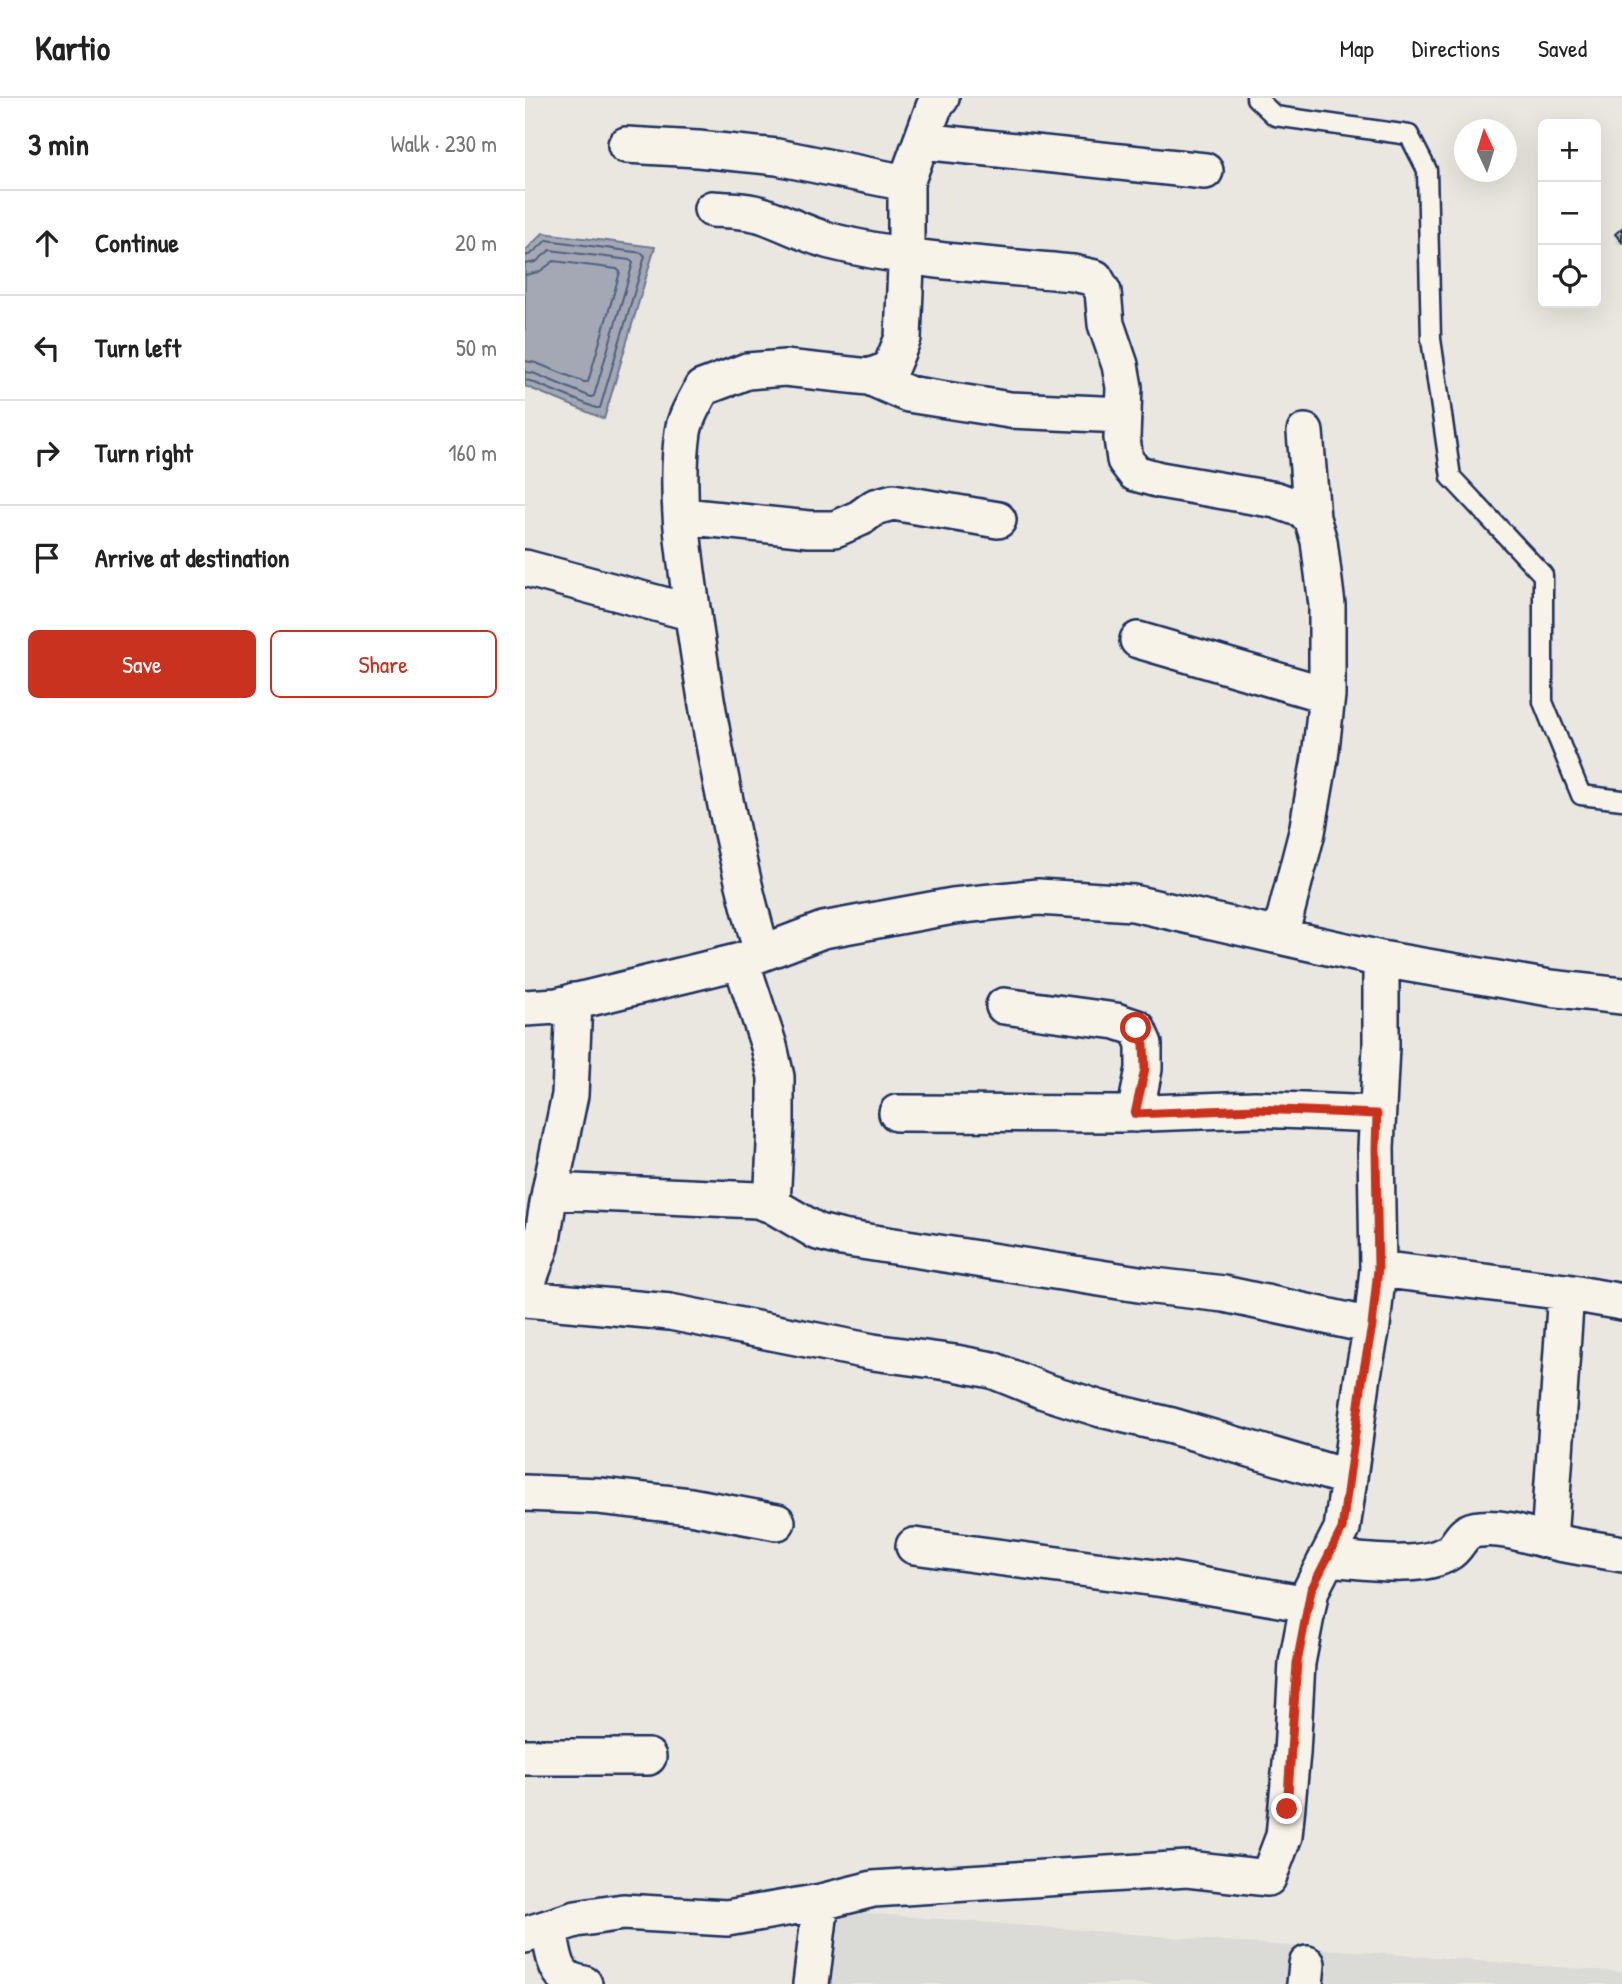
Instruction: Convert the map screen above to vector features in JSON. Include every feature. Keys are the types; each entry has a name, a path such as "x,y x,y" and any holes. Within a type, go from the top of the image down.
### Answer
{"street":[{"path":"869,377 890,369 903,338 906,183 935,107 941,98"},
{"path":"922,141 1205,171"},
{"path":"626,145 777,157 906,183"},
{"path":"712,209 762,215 829,241 906,256 1073,273 1095,278 1104,292 1106,324 1120,365 1124,387 1122,438 1125,460 1135,473 1160,480 1276,500 1301,509 1312,518"},
{"path":"772,1205 776,1077 752,957 730,818 707,709 693,613 686,564 680,476 683,428 702,388 747,371 785,368 869,377 908,394 1010,410 1123,415"},
{"path":"1280,936 1307,832 1320,758 1327,695 1327,605 1319,541 1312,518 1305,432"},
{"path":"683,516 809,529 835,529 860,518 875,507 893,502 998,520"},
{"path":"525,568 693,613"},
{"path":"1138,640 1327,695"},
{"path":"525,1008 557,1006 752,957 823,930 953,906 1038,897 1133,903 1381,959 1551,988 1622,996"},
{"path":"584,1984 567,1978 561,1972 537,1932 576,1919 623,1912 727,1918 821,1902 873,1889 1187,1869 1268,1878 1284,1836 1297,1663 1308,1604 1311,1590 1342,1529 1372,1326 1378,1269 1376,1149 1381,1047 1381,959"},
{"path":"525,1290 541,1246 570,1095 574,1002"},
{"path":"1004,1006 1116,1021 1136,1028 1144,1044 1145,1069 1135,1114"},
{"path":"897,1114 1135,1114 1255,1109 1377,1114"},
{"path":"550,1191 757,1200 772,1205 818,1232 842,1238 1145,1285 1224,1294 1372,1326"},
{"path":"1378,1269 1566,1292 1622,1302"},
{"path":"1549,1540 1566,1292"},
{"path":"525,1299 670,1312 873,1352 992,1370 1044,1391 1101,1409 1172,1426 1349,1478"},
{"path":"525,1493 599,1496 677,1505 777,1522"},
{"path":"1327,1558 1401,1564 1431,1560 1450,1553 1461,1536 1477,1529 1498,1529 1622,1553"},
{"path":"914,1546 1171,1580 1308,1604"},
{"path":"525,1757 648,1757"},
{"path":"811,1984 821,1902"}],"lane":[{"path":"1256,98 1275,116 1409,135 1427,170 1431,339 1451,477 1543,575 1543,702 1581,795 1622,800"}],"shaded area":[{"path":"812,1909 1622,1972 1622,1984 803,1984"}],"water":[{"path":"543,233 655,247 604,419 525,386 525,251"}],"building":[{"path":"1622,228 1622,242 1615,234"}],"route":[{"path":"1136,1028 1144,1044 1145,1069 1135,1114 1255,1109 1377,1114 1378,1269 1372,1326 1342,1529 1311,1590 1297,1663 1287,1809"}]}
